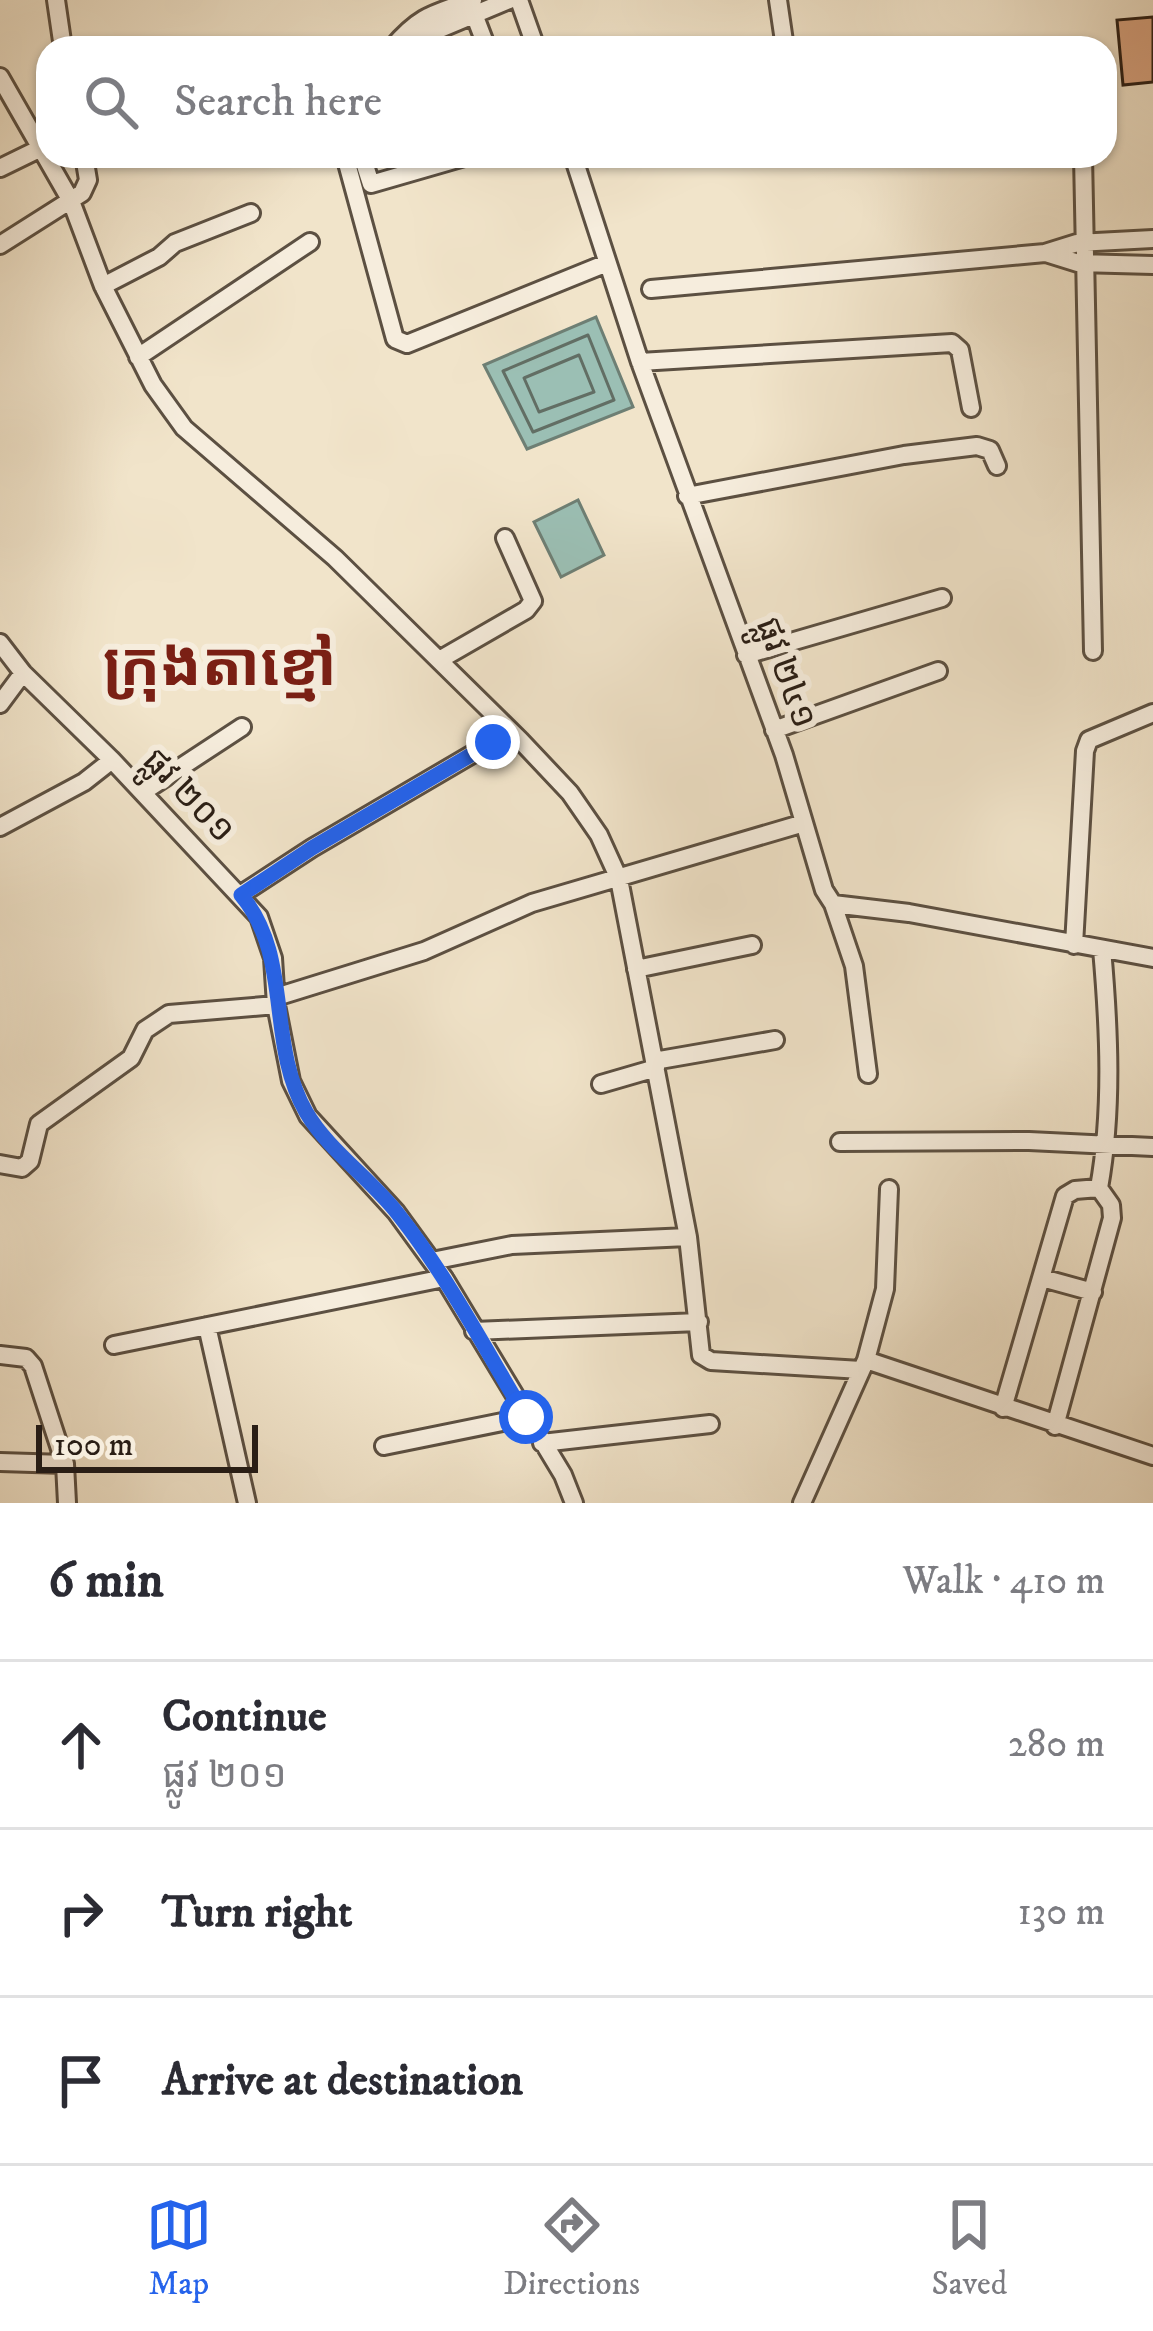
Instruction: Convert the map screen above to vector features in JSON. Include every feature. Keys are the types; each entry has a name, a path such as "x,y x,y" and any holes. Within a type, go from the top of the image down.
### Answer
{"street":[{"path":"56,0 61,36"},
{"path":"519,0 532,36"},
{"path":"778,0 783,36"},
{"path":"400,36 418,20 499,1"},
{"path":"422,36 474,7"},
{"path":"474,7 483,36"},
{"path":"0,77 36,139"},
{"path":"0,168 36,150"},
{"path":"52,168 71,201 103,286 153,385 184,428 442,658 570,793 599,835 619,879 688,1237 703,1359 864,1365 1153,1456"},
{"path":"0,245 71,201 86,187 85,168"},
{"path":"348,168 395,339 400,343 607,263"},
{"path":"365,168 370,184 422,168"},
{"name":"ផ្លូវ ២៤១","path":"577,168 640,362 854,966 868,1074"},
{"path":"1083,168 1093,652"},
{"path":"103,286 159,257 175,243 250,213"},
{"path":"651,289 1045,253 1084,242 1153,239"},
{"path":"139,357 310,242"},
{"path":"1045,253 1085,264 1153,265"},
{"path":"640,362 952,343 960,350 971,408"},
{"path":"687,496 977,446 990,450 997,466"},
{"path":"442,658 533,602 505,538"},
{"path":"746,655 942,598"},
{"name":"ផ្លូវ ២០១","path":"0,643 23,673 259,917 273,958 291,1081 308,1116 396,1212 444,1278 574,1503"},
{"path":"774,730 938,671"},
{"path":"0,704 23,673"},
{"path":"1074,945 1085,751 1089,740 1153,712"},
{"path":"143,792 242,727"},
{"path":"241,895 493,742"},
{"path":"0,827 84,782 112,760"},
{"path":"0,1164 22,1168 30,1161 39,1124 131,1058 154,1021 169,1014 276,1001 424,950 532,903 803,823"},
{"path":"832,904 1153,958"},
{"path":"636,969 752,945"},
{"path":"1055,1426 1112,1218 1111,1205 1099,1188 1107,1143 1108,1017 1102,949"},
{"path":"602,1084 655,1065 775,1040"},
{"path":"840,1142 1153,1147"},
{"path":"1004,1408 1065,1196 1099,1188"},
{"path":"802,1503 864,1365 885,1289 889,1190"},
{"path":"432,1261 512,1246 688,1237"},
{"path":"114,1345 444,1278"},
{"path":"1042,1278 1093,1292"},
{"path":"474,1331 699,1322"},
{"path":"207,1327 247,1503"},
{"path":"0,1355 26,1358 33,1366 65,1464 67,1503"},
{"path":"384,1446 526,1417"},
{"path":"542,1442 710,1424"},
{"path":"0,1462 65,1464"}],"water":[{"path":"596,317 633,407 527,449 484,365"},
{"path":"578,500 604,555 561,577 534,522"}],"building":[{"path":"1153,17 1153,82 1123,85 1117,20"}],"district":[{"name":"ក្រុងតាខ្មៅ","path":"220,664"}],"route":[{"path":"493,742 241,895 259,917 273,958 276,1005 291,1081 308,1116 396,1212 444,1278 526,1417"}]}
